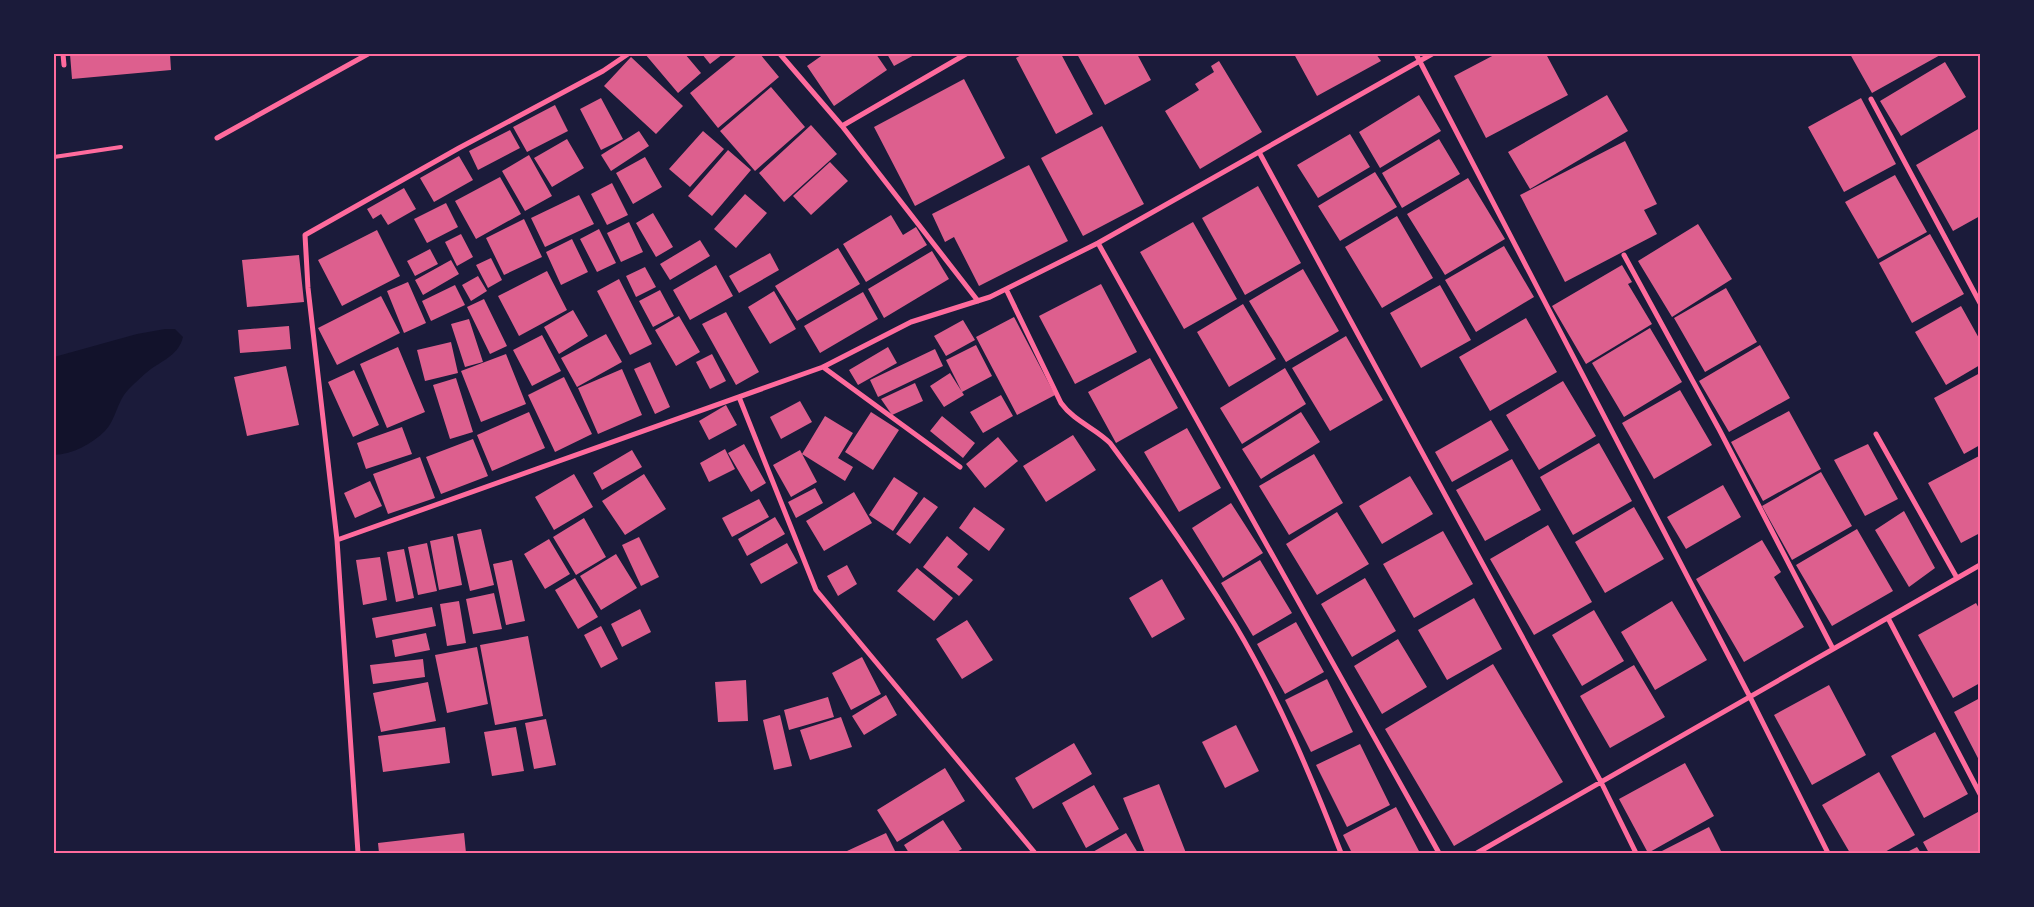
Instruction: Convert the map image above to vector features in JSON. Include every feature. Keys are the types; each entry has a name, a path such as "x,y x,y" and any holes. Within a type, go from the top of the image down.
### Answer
{"street":[{"path":"63,54 64,65"},
{"path":"217,138 368,54"},
{"path":"358,853 337,540 308,288 305,235 459,148 603,71 628,54"},
{"path":"780,54 842,126 978,301"},
{"path":"842,126 966,54"},
{"path":"1416,54 1750,697 1828,853"},
{"path":"337,540 823,367 911,322 978,301 1006,289 1098,243 1432,54"},
{"path":"1871,99 1980,303"},
{"path":"1259,152 1601,782 1636,853"},
{"path":"1098,243 1439,853"},
{"path":"1624,255 1720,431 1833,649"},
{"path":"1006,289 1061,403 1075,418 1101,434 1110,443 1176,533 1236,627 1279,708 1322,802 1341,853"},
{"path":"823,367 960,467"},
{"path":"739,397 816,590 1035,853"},
{"path":"1876,434 1957,578"},
{"path":"1477,853 1980,565"},
{"path":"1888,618 1980,794"}],"lane":[{"path":"54,157 120,147"}],"shaded area":[{"path":"175,329 183,337 181,343 175,352 148,371 124,394 109,427 88,444 75,450 54,455 54,357 137,334"}],"building":[{"path":"70,54 170,54 171,70 72,79"},
{"path":"645,54 685,54 701,73 678,93"},
{"path":"702,54 723,54 710,64"},
{"path":"738,54 760,54 779,77 718,128 690,93"},
{"path":"824,54 876,54 887,70 834,106 807,66"},
{"path":"887,54 916,54 894,66"},
{"path":"1023,54 1061,54 1093,114 1056,134 1016,58"},
{"path":"1077,54 1137,54 1151,80 1105,105"},
{"path":"1294,54 1376,54 1381,61 1317,96"},
{"path":"1496,54 1546,54 1568,95 1486,138 1454,76"},
{"path":"1850,54 1942,54 1872,93"},
{"path":"631,57 683,106 656,134 604,86"},
{"path":"1219,61 1262,132 1200,169 1165,111 1199,90 1195,84 1214,72 1211,66"},
{"path":"1945,62 1966,97 1901,136 1880,101"},
{"path":"964,79 1005,158 915,206 874,127"},
{"path":"771,87 805,127 755,171 720,131"},
{"path":"1419,95 1441,131 1380,168 1359,132"},
{"path":"1607,95 1628,131 1530,189 1508,152"},
{"path":"601,98 623,139 601,150 580,109"},
{"path":"1861,98 1896,164 1844,192 1808,127"},
{"path":"555,105 568,131 527,152 513,127"},
{"path":"811,125 837,154 784,202 759,173"},
{"path":"1102,126 1144,204 1083,236 1041,158"},
{"path":"1980,128 1980,216 1953,231 1916,165"},
{"path":"510,130 520,148 478,170 469,151"},
{"path":"639,131 649,146 611,171 601,155"},
{"path":"703,131 724,149 690,187 669,169"},
{"path":"1350,134 1370,167 1318,198 1297,165"},
{"path":"567,139 584,168 552,187 534,158"},
{"path":"1439,139 1460,174 1402,208 1382,173"},
{"path":"1625,141 1657,204 1644,210 1657,234 1565,282 1520,195"},
{"path":"728,150 751,170 712,216 688,196"},
{"path":"529,155 552,196 525,211 502,171"},
{"path":"459,156 473,180 434,202 420,178"},
{"path":"645,157 662,187 633,204 616,173"},
{"path":"830,162 848,181 811,215 793,196"},
{"path":"1029,165 1068,241 979,286 954,237 945,242 932,214"},
{"path":"1375,172 1397,207 1340,241 1318,206"},
{"path":"1895,175 1927,232 1878,259 1845,202"},
{"path":"500,177 521,214 476,239 455,201"},
{"path":"1468,178 1505,239 1445,275 1407,214"},
{"path":"612,183 628,215 607,225 591,194"},
{"path":"1258,186 1301,263 1245,295 1202,218"},
{"path":"404,188 416,209 388,225 381,214 373,219 367,209"},
{"path":"745,194 767,213 736,248 714,229"},
{"path":"579,195 594,224 545,247 531,218"},
{"path":"446,203 458,227 427,243 414,219"},
{"path":"653,213 673,247 656,257 636,223"},
{"path":"891,215 903,235 916,227 927,245 866,282 843,244"},
{"path":"1397,216 1433,278 1382,308 1345,247"},
{"path":"524,219 542,257 504,275 486,238"},
{"path":"629,222 643,252 621,262 607,233"},
{"path":"1193,222 1237,299 1184,329 1140,252"},
{"path":"1698,224 1732,279 1672,317 1638,261"},
{"path":"599,229 616,263 597,272 580,239"},
{"path":"377,230 400,276 342,306 318,260"},
{"path":"461,234 473,257 457,266 445,242"},
{"path":"1930,234 1964,294 1912,323 1879,263"},
{"path":"572,239 588,272 561,285 546,252"},
{"path":"700,240 710,256 670,280 660,264"},
{"path":"1504,246 1534,297 1476,332 1445,280"},
{"path":"838,248 860,284 797,321 775,286"},
{"path":"430,249 438,264 415,276 407,261"},
{"path":"932,251 949,279 884,318 868,289"},
{"path":"770,253 779,270 739,293 729,276"},
{"path":"299,255 304,302 247,307 242,260"},
{"path":"491,258 502,280 488,288 476,265"},
{"path":"451,260 459,274 423,295 415,280"},
{"path":"716,265 733,296 690,320 673,290"},
{"path":"1622,265 1632,282 1628,284 1652,324 1586,364 1552,306"},
{"path":"645,267 656,287 636,297 626,276"},
{"path":"1303,269 1339,331 1286,362 1249,301"},
{"path":"547,271 567,310 519,336 498,296"},
{"path":"478,276 487,291 471,301 462,285"},
{"path":"619,279 652,344 630,355 597,291"},
{"path":"408,282 426,323 404,333 387,291"},
{"path":"1101,284 1137,352 1075,384 1039,316"},
{"path":"455,285 465,305 431,321 422,301"},
{"path":"1440,285 1471,340 1421,368 1390,313"},
{"path":"1726,288 1757,342 1705,372 1674,318"},
{"path":"660,290 674,316 653,327 639,301"},
{"path":"774,291 796,329 770,344 748,307"},
{"path":"863,292 878,319 820,353 804,326"},
{"path":"381,296 400,333 337,365 318,328"},
{"path":"484,299 507,346 490,354 467,307"},
{"path":"1243,304 1276,359 1229,387 1197,332"},
{"path":"1961,306 1980,340 1980,365 1946,385 1915,332"},
{"path":"573,310 588,336 559,354 544,327"},
{"path":"726,312 759,372 736,385 702,324"},
{"path":"679,316 700,352 676,366 655,330"},
{"path":"1014,317 1055,395 1017,415 976,337"},
{"path":"1526,318 1557,372 1490,411 1459,357"},
{"path":"469,319 483,362 465,367 451,324"},
{"path":"963,320 975,340 946,356 934,336"},
{"path":"289,326 291,349 240,353 238,330"},
{"path":"1650,328 1682,382 1624,417 1592,363"},
{"path":"606,334 622,362 577,387 561,358"},
{"path":"542,335 561,371 532,386 513,350"},
{"path":"1346,336 1383,400 1330,431 1292,368"},
{"path":"451,342 458,373 425,381 417,350"},
{"path":"976,345 992,376 962,392 946,360"},
{"path":"1760,345 1790,398 1729,432 1699,381"},
{"path":"398,347 425,412 387,428 360,364"},
{"path":"888,347 897,363 858,385 849,370"},
{"path":"935,349 943,366 878,397 870,380"},
{"path":"506,354 526,404 481,422 461,371"},
{"path":"712,354 726,381 710,389 696,362"},
{"path":"1150,358 1178,408 1116,443 1088,392"},
{"path":"650,362 670,407 655,414 634,369"},
{"path":"286,366 299,425 247,436 234,377"},
{"path":"1285,368 1306,404 1242,444 1220,408"},
{"path":"622,369 642,415 598,434 578,388"},
{"path":"354,370 379,425 353,437 328,382"},
{"path":"950,373 964,395 944,407 930,386"},
{"path":"1980,373 1980,445 1964,454 1934,398"},
{"path":"564,377 592,434 555,452 528,395"},
{"path":"456,378 473,432 450,439 433,385"},
{"path":"1563,381 1596,436 1539,470 1506,415"},
{"path":"915,383 923,401 892,415 881,399"},
{"path":"1680,390 1712,445 1654,479 1622,423"},
{"path":"1001,395 1013,416 983,433 970,412"},
{"path":"800,401 812,422 781,439 770,417"},
{"path":"726,405 737,425 709,440 699,421"},
{"path":"1789,411 1821,469 1763,501 1731,442"},
{"path":"529,412 545,448 492,471 477,435"},
{"path":"871,412 899,430 873,470 845,452"},
{"path":"1301,412 1320,442 1261,479 1242,449"},
{"path":"825,416 853,433 838,458 853,467 845,481 802,454"},
{"path":"942,416 975,443 963,458 930,431"},
{"path":"1491,420 1509,450 1452,482 1435,452"},
{"path":"402,427 412,454 366,469 357,443"},
{"path":"1187,428 1221,488 1179,512 1144,452"},
{"path":"1073,435 1096,470 1046,502 1023,466"},
{"path":"998,437 1018,461 985,488 966,464"},
{"path":"473,439 488,476 441,494 426,457"},
{"path":"1599,443 1632,501 1573,535 1540,477"},
{"path":"744,444 766,483 751,492 728,453"},
{"path":"1868,444 1898,499 1865,516 1834,460"},
{"path":"725,449 735,469 709,482 700,463"},
{"path":"632,450 642,467 602,490 593,473"},
{"path":"800,450 817,482 791,497 773,465"},
{"path":"1314,454 1343,503 1289,535 1259,486"},
{"path":"1979,456 1980,533 1961,543 1928,483"},
{"path":"420,457 435,498 388,514 373,474"},
{"path":"1512,459 1541,510 1485,541 1456,490"},
{"path":"1821,472 1852,526 1792,560 1762,506"},
{"path":"574,474 593,507 554,530 535,497"},
{"path":"644,474 666,509 625,535 602,501"},
{"path":"1410,476 1433,514 1382,544 1359,506"},
{"path":"894,477 918,493 893,531 869,515"},
{"path":"370,481 382,506 355,518 344,493"},
{"path":"1723,485 1741,517 1686,549 1667,517"},
{"path":"815,488 823,503 796,518 788,502"},
{"path":"854,492 872,523 824,551 806,521"},
{"path":"924,497 938,507 910,544 896,534"},
{"path":"759,499 769,517 732,537 722,518"},
{"path":"1231,503 1263,553 1223,578 1192,528"},
{"path":"974,507 1005,529 989,551 959,528"},
{"path":"1634,507 1664,559 1605,593 1575,542"},
{"path":"1904,511 1935,568 1909,587 1875,530"},
{"path":"1337,512 1369,564 1317,595 1286,544"},
{"path":"775,517 785,534 747,556 738,539"},
{"path":"584,518 606,557 576,575 553,537"},
{"path":"1548,525 1592,602 1534,635 1490,559"},
{"path":"481,529 494,585 470,591 457,534"},
{"path":"1857,529 1893,591 1832,626 1796,565"},
{"path":"1443,531 1473,584 1414,618 1383,564"},
{"path":"453,536 462,585 439,590 430,541"},
{"path":"947,536 968,554 957,567 973,580 959,596 923,567"},
{"path":"639,537 659,577 641,586 622,545"},
{"path":"549,539 570,574 545,589 524,554"},
{"path":"1762,540 1781,572 1774,577 1804,627 1744,662 1696,579"},
{"path":"427,543 437,591 418,595 408,547"},
{"path":"787,543 798,563 761,584 750,564"},
{"path":"404,549 414,598 396,602 387,552"},
{"path":"616,554 637,588 601,610 580,576"},
{"path":"380,557 387,600 363,605 356,560"},
{"path":"512,560 525,621 506,625 493,564"},
{"path":"1260,560 1292,613 1253,636 1221,583"},
{"path":"847,565 857,584 838,596 827,576"},
{"path":"917,568 953,598 934,621 897,591"},
{"path":"575,578 598,617 578,629 555,590"},
{"path":"1365,578 1396,631 1352,657 1321,604"},
{"path":"1162,579 1185,619 1152,638 1129,598"},
{"path":"494,593 502,629 473,634 466,599"},
{"path":"1474,598 1502,649 1447,680 1418,630"},
{"path":"459,601 466,643 447,646 440,604"},
{"path":"1672,601 1707,660 1655,690 1621,632"},
{"path":"1976,603 1980,610 1980,683 1953,698 1918,635"},
{"path":"432,607 436,626 376,638 372,618"},
{"path":"640,609 651,632 622,647 611,624"},
{"path":"1594,610 1624,661 1582,686 1552,635"},
{"path":"967,620 993,660 962,679 936,639"},
{"path":"1296,622 1324,672 1285,694 1257,644"},
{"path":"601,626 618,659 601,668 584,635"},
{"path":"426,633 430,650 395,657 392,640"},
{"path":"528,636 543,716 495,725 480,645"},
{"path":"1398,639 1427,687 1382,714 1354,666"},
{"path":"477,647 488,704 447,713 435,655"},
{"path":"862,657 881,694 851,710 832,673"},
{"path":"423,659 425,677 373,684 370,665"},
{"path":"1493,664 1563,782 1454,846 1385,729"},
{"path":"1634,665 1665,717 1610,748 1580,696"},
{"path":"1327,679 1353,732 1311,752 1285,700"},
{"path":"746,680 748,721 718,722 715,682"},
{"path":"428,682 436,721 381,732 373,693"},
{"path":"1829,685 1866,755 1812,785 1774,715"},
{"path":"886,695 897,715 864,735 852,716"},
{"path":"828,697 834,717 789,730 784,710"},
{"path":"1980,698 1980,762 1954,712"},
{"path":"780,715 792,766 774,770 763,720"},
{"path":"841,717 852,747 810,760 800,730"},
{"path":"546,719 556,765 534,769 525,723"},
{"path":"1236,725 1259,771 1225,788 1202,742"},
{"path":"445,727 450,763 383,772 378,736"},
{"path":"516,727 524,771 492,776 484,732"},
{"path":"1935,732 1968,794 1924,818 1891,756"},
{"path":"1074,743 1092,774 1033,809 1015,778"},
{"path":"1360,744 1390,805 1347,827 1316,765"},
{"path":"1685,763 1714,816 1648,853 1619,799"},
{"path":"945,768 965,801 897,842 877,810"},
{"path":"1879,772 1915,835 1883,853 1850,853 1822,805"},
{"path":"1159,784 1186,853 1145,853 1123,798"},
{"path":"1094,785 1119,829 1086,848 1062,803"},
{"path":"1396,807 1420,853 1352,853 1343,835"},
{"path":"1978,812 1980,815 1980,853 1929,853 1923,842"},
{"path":"943,820 962,849 955,853 909,853 904,845"},
{"path":"1709,827 1722,853 1658,853"},
{"path":"464,833 466,853 379,853 378,843"},
{"path":"886,833 896,853 847,853 847,851"},
{"path":"1126,833 1138,853 1091,853"},
{"path":"1917,847 1921,853 1905,853"}]}
